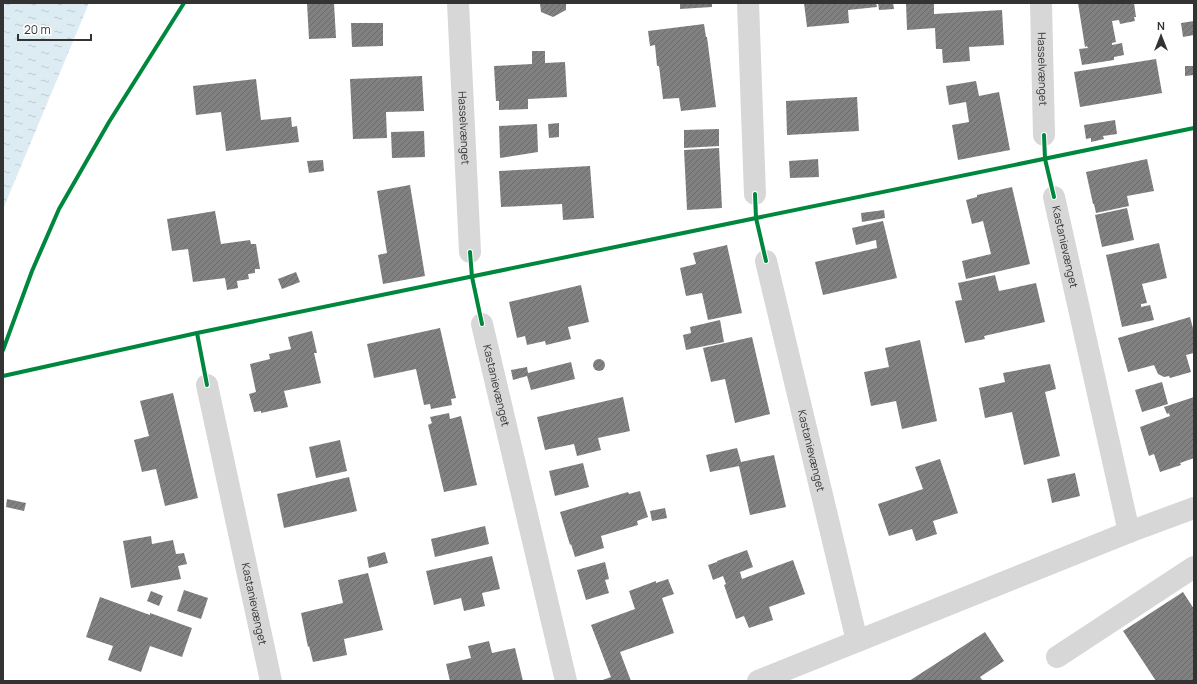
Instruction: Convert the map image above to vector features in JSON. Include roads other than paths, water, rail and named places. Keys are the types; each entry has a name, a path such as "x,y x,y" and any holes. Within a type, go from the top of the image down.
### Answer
{"street":[{"name":"Hasselvænget","path":"458,3 470,252"},
{"path":"748,3 755,194"},
{"name":"Hasselvænget","path":"1041,3 1044,135"},
{"name":"Kastanievænget","path":"1054,197 1129,532"},
{"name":"Kastanievænget","path":"766,261 857,641"},
{"name":"Kastanievænget","path":"482,324 566,681"},
{"name":"Kastanievænget","path":"207,385 271,681"},
{"path":"765,680 857,641 1129,532 1194,508"},
{"path":"1057,657 1194,567"}],"water":[{"path":"5,3 89,3 3,209 3,8"}]}
